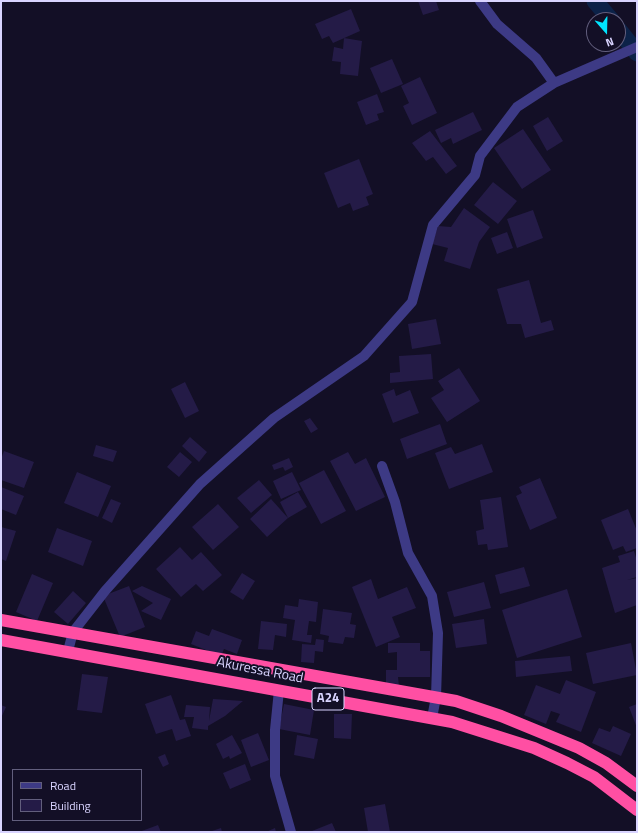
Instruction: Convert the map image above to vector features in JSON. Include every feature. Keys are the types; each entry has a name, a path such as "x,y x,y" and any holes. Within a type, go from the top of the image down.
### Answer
{"highway":[{"name":"Akuressa Road","path":"1,620 456,701 542,732 606,763 637,786"},
{"name":"Akuressa Road","path":"1,640 432,718 491,733 534,748 594,777 637,810"}],"street":[{"path":"480,1 497,24 536,58 554,83"},
{"path":"68,651 73,632 105,591 200,484 274,418 364,356 412,302 433,225 475,175 480,156 516,107 554,83 637,47"},
{"path":"382,466 395,502 408,553 432,596 438,633 436,697 432,718"},
{"path":"279,690 275,730 275,776 291,832"}],"building":[{"path":"418,1 436,1 439,10 423,15"},
{"path":"351,9 360,31 333,43 329,36 322,39 315,24"},
{"path":"344,38 362,41 358,76 340,74 341,62 332,61 334,47 343,49"},
{"path":"392,59 403,84 381,93 370,68"},
{"path":"420,77 437,113 412,125 403,106 409,103 401,86"},
{"path":"377,94 384,112 377,114 379,120 366,125 357,102"},
{"path":"473,112 482,130 453,144 451,138 441,143 435,130"},
{"path":"548,117 563,141 547,151 533,126"},
{"path":"523,129 551,170 522,189 494,148"},
{"path":"430,131 457,166 446,174 433,157 426,161 412,143"},
{"path":"359,159 373,194 366,197 369,205 353,211 350,203 338,208 324,173"},
{"path":"493,182 517,201 498,224 474,205"},
{"path":"464,208 490,227 479,242 470,269 444,261 448,248 432,244 438,226 451,227"},
{"path":"533,210 543,238 517,248 507,219"},
{"path":"507,232 513,248 497,254 491,238"},
{"path":"529,280 541,323 551,320 554,330 525,338 521,324 507,324 497,289"},
{"path":"436,319 441,344 412,349 408,324"},
{"path":"431,354 433,379 390,383 390,373 400,372 399,356"},
{"path":"459,368 480,401 447,422 431,398 444,390 438,381"},
{"path":"185,382 199,411 185,418 171,389"},
{"path":"394,389 396,396 410,390 419,413 393,423 382,394"},
{"path":"310,418 318,429 311,433 304,421"},
{"path":"440,424 447,444 407,459 400,439"},
{"path":"190,437 207,452 199,462 182,446"},
{"path":"482,444 493,472 449,489 435,453 451,447 455,454"},
{"path":"96,445 117,451 113,462 93,456"},
{"path":"4,451 34,462 24,488 1,480 1,459"},
{"path":"180,452 192,462 179,477 167,467"},
{"path":"348,452 355,464 366,458 385,497 356,511 330,461"},
{"path":"289,458 293,467 285,471 283,467 274,470 272,465"},
{"path":"324,470 346,511 321,524 299,483"},
{"path":"77,472 111,486 98,517 64,503"},
{"path":"292,472 301,490 281,499 273,481"},
{"path":"540,478 557,518 530,530 516,496 522,493 519,487"},
{"path":"259,480 272,495 251,513 237,498"},
{"path":"1,487 24,496 16,515 1,509"},
{"path":"298,492 307,507 288,518 280,502"},
{"path":"501,497 508,547 488,550 487,544 478,545 476,531 484,529 480,500"},
{"path":"111,499 121,503 112,523 102,518"},
{"path":"271,499 288,518 267,537 250,519"},
{"path":"218,504 239,527 213,550 192,527"},
{"path":"628,509 637,531 637,548 626,552 623,546 613,550 601,520"},
{"path":"1,527 16,531 6,561 1,559"},
{"path":"57,528 92,541 83,566 48,552"},
{"path":"180,547 192,560 201,552 222,575 203,591 196,584 181,597 156,569"},
{"path":"634,551 637,561 637,577 627,580 637,578 637,605 615,613 602,568 620,562 618,556"},
{"path":"524,567 530,586 500,594 495,575"},
{"path":"242,573 255,581 243,600 230,592"},
{"path":"32,574 53,583 37,621 16,612"},
{"path":"371,579 378,599 407,587 416,608 392,617 400,637 376,647 352,587"},
{"path":"484,582 491,608 454,617 447,592"},
{"path":"129,586 145,627 120,637 103,596"},
{"path":"142,586 171,599 161,620 141,611 153,603 132,591"},
{"path":"567,589 582,637 517,658 502,610"},
{"path":"73,591 86,603 68,624 54,612"},
{"path":"299,599 318,602 316,622 309,621 307,635 312,635 311,643 292,640 295,620 283,618 285,605 298,607"},
{"path":"323,609 352,613 350,624 356,625 354,638 345,637 343,644 328,642 329,636 320,634"},
{"path":"484,619 487,644 456,648 452,624"},
{"path":"261,621 287,624 286,637 275,635 273,650 258,649"},
{"path":"212,629 242,640 237,654 224,649 221,656 191,644 196,631 209,636"},
{"path":"316,639 324,640 323,652 315,651 314,663 301,662 302,644 315,645"},
{"path":"388,643 420,643 420,651 430,651 430,677 398,677 399,686 386,686 386,670 397,670 397,652 388,653"},
{"path":"631,643 637,675 593,684 586,653"},
{"path":"570,656 572,671 516,677 515,661"},
{"path":"82,674 108,677 102,713 77,710"},
{"path":"566,680 596,692 581,732 556,722 560,714 551,711 546,724 524,715 536,685 560,694"},
{"path":"171,695 180,720 185,719 191,736 176,741 172,729 156,734 145,704"},
{"path":"213,699 243,701 225,716 208,726 208,730 192,728 194,717 184,717 186,705 210,707 209,721"},
{"path":"284,704 314,710 310,735 279,729"},
{"path":"637,704 637,728 629,707"},
{"path":"1,705 6,707 1,718"},
{"path":"334,714 352,714 351,739 334,738"},
{"path":"613,726 631,734 621,756 592,743 599,728 610,732"},
{"path":"258,733 269,760 251,767 241,740"},
{"path":"232,735 242,753 230,759 229,756 223,759 216,744"},
{"path":"297,735 318,739 314,759 294,755"},
{"path":"165,754 169,764 163,767 158,757"},
{"path":"245,764 251,780 230,789 223,773"},
{"path":"385,804 390,832 368,832 364,808"},
{"path":"332,823 336,832 312,831"},
{"path":"158,825 161,832 139,832"},
{"path":"221,828 222,832 209,832"},
{"path":"275,828 276,832 266,832"}],"waterway":[{"path":"595,1 604,12"},
{"path":"626,39 637,53"}]}
